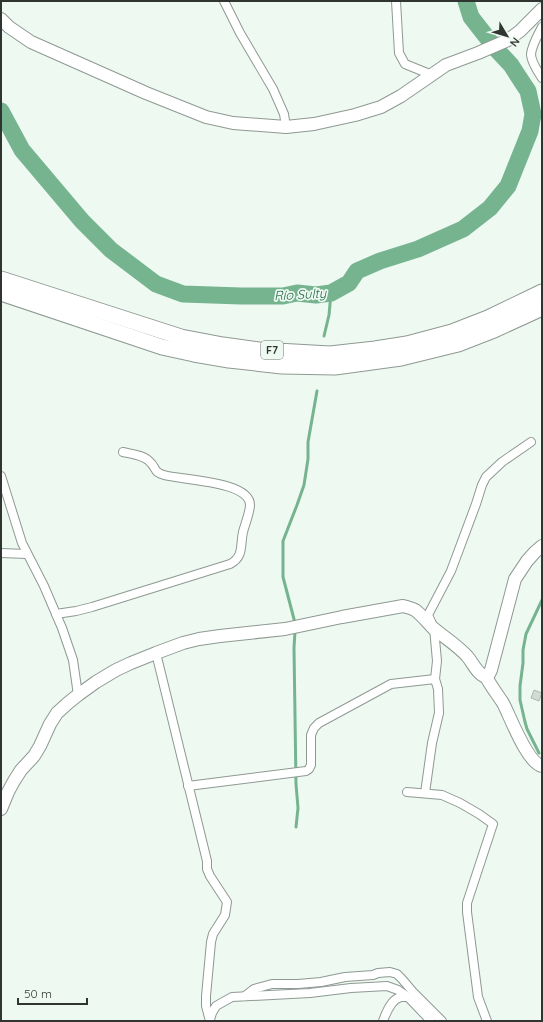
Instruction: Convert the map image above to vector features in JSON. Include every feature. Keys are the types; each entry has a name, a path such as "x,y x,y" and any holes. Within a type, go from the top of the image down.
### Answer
{"highway":[{"name":"F7","path":"1,279 181,337 259,350 330,354 407,344 452,332 488,318 542,292"},
{"name":"F7","path":"1,293 162,347 229,360 282,366 335,367 401,358 458,344 494,330 542,308"}],"street":[{"path":"224,1 273,89 284,114 286,127"},
{"path":"396,1 399,53 405,64 432,75"},
{"path":"1,19 9,27 31,42 146,93 206,116 233,123 286,127 314,124 355,115 381,107 401,96 446,65 508,40 520,31 542,9"},
{"path":"542,27 533,46 531,55 542,78"},
{"path":"425,794 432,743 439,713 434,628 428,615 451,571 486,477 502,462 531,442"},
{"path":"56,614 76,611 106,603 230,564 235,561 240,554 243,532 250,505 246,495 238,490 220,484 177,478 161,474 155,471 149,461 143,457 123,452"},
{"path":"1,476 27,554 44,586 74,660 78,695"},
{"path":"486,677 489,674 515,579 534,552 542,546"},
{"path":"1,553 27,554"},
{"path":"1,809 14,781 21,770 34,756 57,713 78,695 116,670 156,653 199,639 285,629 403,606 414,610 460,649 478,672 482,676 486,677 503,703 520,740 534,761 542,766"},
{"path":"156,653 207,861 207,869 227,902 225,915 213,934 211,942 206,996 206,1006 210,1021 212,1012 216,1006 232,997 310,993 351,988 387,986"},
{"path":"188,786 306,771 309,769 311,764 312,735 314,728 319,723 391,684 436,679"},
{"path":"407,792 442,795 460,803 493,824 467,903 478,997 487,1021"},
{"path":"245,996 254,989 272,984 321,982 345,977 390,972 397,974 442,1021"},
{"path":"373,975 387,986 398,990 408,997 431,1021"},
{"path":"383,1021 390,1006 396,999 401,996 408,997"}],"building":[{"path":"534,690 542,693 539,701 531,698"}],"waterway":[{"name":"Río Sulty","path":"1,111 22,150 82,221 111,250 156,284 183,294 283,296 297,293 316,295 331,293 349,283 357,271 380,261 418,249 463,229 490,208 508,186 530,131 533,114 528,91 511,65 496,49 471,17 466,1"},
{"name":"Río Sulty","path":"529,101 542,118"},
{"path":"324,336 329,315 331,293"},
{"path":"295,623 283,577 283,541 304,485 308,459 308,442 317,391"},
{"path":"539,753 525,722 520,700 520,686 526,634 542,600"},
{"path":"295,631 296,784 298,808 296,827"}]}
